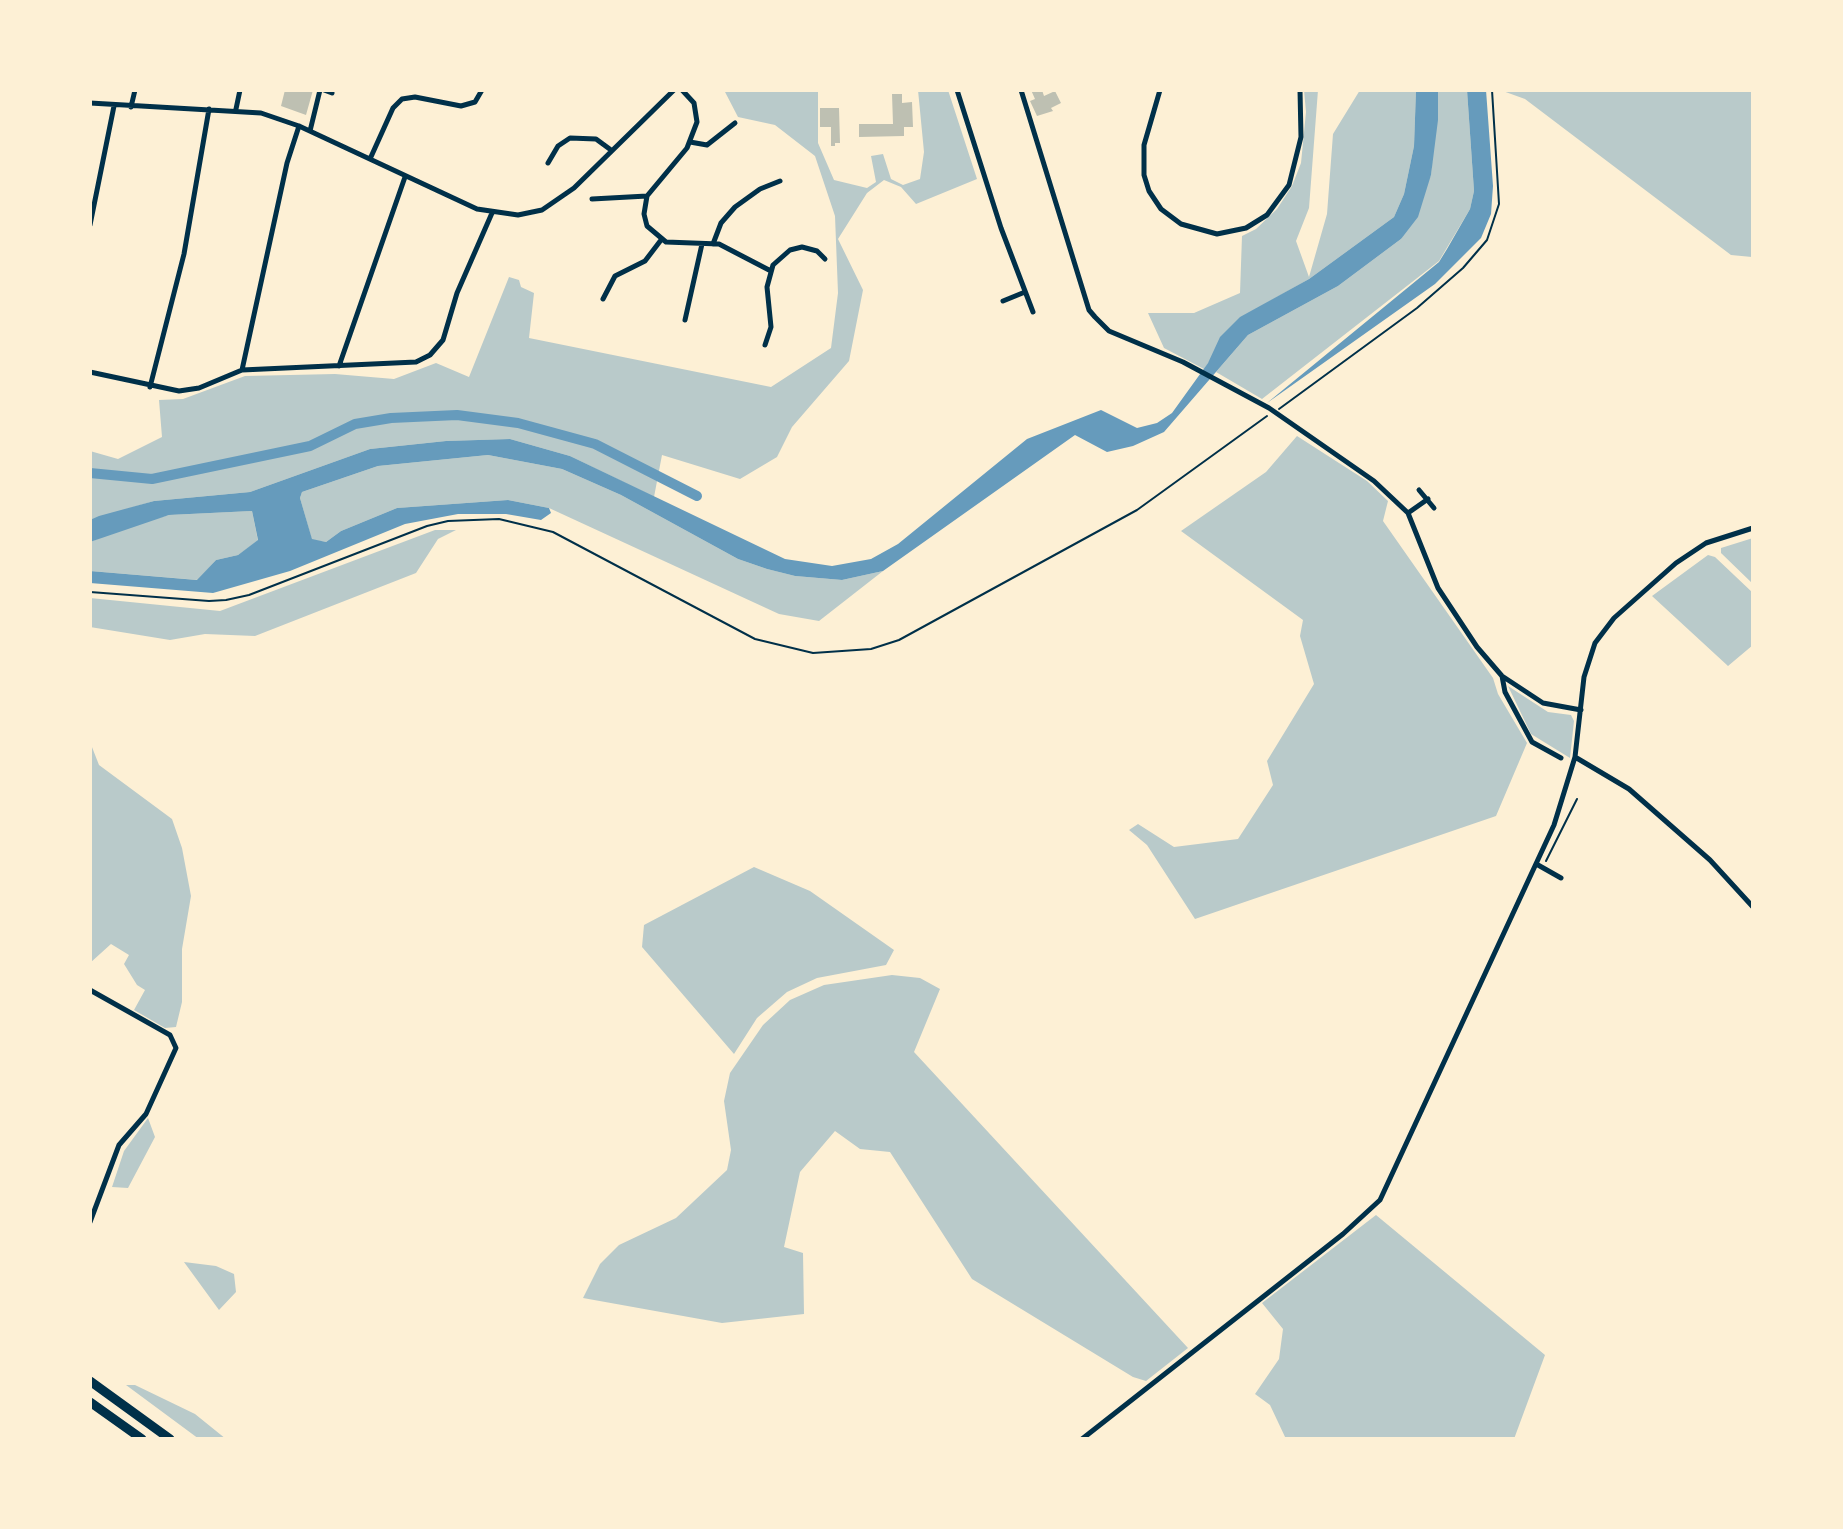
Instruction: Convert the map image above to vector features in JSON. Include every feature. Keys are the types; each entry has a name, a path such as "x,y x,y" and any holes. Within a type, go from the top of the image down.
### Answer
{"highway":[{"path":"90,1381 170,1439"},
{"path":"90,1402 142,1439"}],"street":[{"path":"131,107 135,90"},
{"path":"236,109 240,90"},
{"path":"310,131 322,90 332,93"},
{"path":"370,159 393,108 402,99 415,97 461,106 475,102 482,90"},
{"path":"90,103 236,109 299,126 405,177 492,213 531,213 552,205 674,90"},
{"path":"682,90 696,109 697,122 690,142 647,196 645,220 661,240 726,246 769,270"},
{"path":"957,90 1033,312"},
{"path":"1021,90 1089,310 1109,331 1183,362 1272,410 1374,481 1408,513 1438,588 1477,647 1502,676 1543,703 1581,710"},
{"path":"1160,90 1144,145 1144,175 1149,191 1161,209 1181,224 1217,234 1246,228 1267,215 1289,185 1301,137 1300,90"},
{"path":"90,225 114,106"},
{"path":"150,387 184,254 209,109"},
{"path":"690,142 707,145 735,123"},
{"path":"242,370 287,163 299,126"},
{"path":"548,163 558,146 570,138 596,139 611,150"},
{"path":"339,366 405,177"},
{"path":"713,244 721,223 735,207 760,189 780,181"},
{"path":"592,199 647,196"},
{"path":"90,372 150,387 189,390 242,370 416,362 437,348 492,213"},
{"path":"603,299 615,276 645,261 661,240"},
{"path":"685,320 702,244"},
{"path":"765,345 771,327 767,298 769,270 796,247 810,248 825,259"},
{"path":"1003,301 1025,292"},
{"path":"1419,490 1434,508"},
{"path":"1408,513 1428,499"},
{"path":"1082,1439 1343,1234 1380,1200 1538,865 1567,791 1575,757 1584,677 1595,643 1614,618 1676,563 1706,543 1753,528"},
{"path":"1502,676 1505,692 1532,742 1561,758"},
{"path":"1575,757 1629,789 1710,860 1753,907"},
{"path":"1538,865 1561,878"},
{"path":"90,990 170,1035 176,1048 146,1114 119,1145 90,1222"}],"path":[{"path":"90,592 226,600 249,595 427,526 448,521 499,519 553,532 755,639 813,653 871,649 899,640 1137,510 1417,308 1463,268 1487,240 1499,204 1492,90"},
{"path":"1538,865 1550,859 1577,799"}],"shaded area":[{"path":"724,90 818,90 818,143 834,180 867,188 876,182 871,156 883,154 891,179 903,185 920,179 924,152 918,90 948,90 977,179 916,204 901,187 884,180 867,193 838,239 863,290 849,361 792,427 777,457 740,479 662,455 654,497 570,456 510,439 446,441 370,449 250,492 154,501 90,520 90,451 118,459 162,437 159,400 183,399 245,376 335,374 394,379 436,363 469,377 509,277 519,280 521,287 534,293 529,338 771,387 831,348 838,293 835,216 815,156 775,125 738,117"},
{"path":"1304,90 1318,90 1309,208 1296,241 1309,277 1327,214 1333,134 1360,90 1416,90 1414,146 1404,194 1394,217 1309,279 1240,318 1204,369 1164,348 1148,313 1194,313 1240,293 1242,236 1256,229 1277,209 1292,186 1301,163 1306,112"},
{"path":"1438,90 1467,90 1474,191 1470,209 1439,261 1262,399 1216,372 1248,335 1338,286 1401,239 1431,175"},
{"path":"1500,90 1753,90 1752,257 1731,255 1525,99"},
{"path":"1297,436 1367,481 1388,501 1383,521 1493,678 1498,694 1527,743 1496,816 1195,919 1147,845 1129,830 1138,824 1174,847 1238,839 1273,785 1267,761 1314,684 1300,636 1303,620 1181,531 1266,472"},
{"path":"488,455 562,469 621,495 738,559 767,569 795,576 842,580 883,571 819,621 779,614 549,508 508,500 397,508 341,531 326,542 312,540 300,498 302,492 378,466"},
{"path":"252,511 258,541 238,555 216,560 198,580 90,571 90,542 129,526 169,515"},
{"path":"435,530 456,530 438,539 416,573 255,636 205,634 170,640 90,627 90,598 220,611"},
{"path":"1753,538 1753,584 1721,553 1721,548"},
{"path":"1708,555 1715,557 1753,593 1753,645 1728,666 1652,596"},
{"path":"1508,686 1548,712 1571,715 1574,721 1570,758 1531,734"},
{"path":"90,742 99,765 172,819 182,848 191,896 182,949 182,1002 176,1027 165,1028 134,1010 145,990 137,985 124,964 129,955 111,944 90,963"},
{"path":"754,867 810,891 894,950 886,965 817,978 787,992 757,1018 734,1054 642,947 644,925"},
{"path":"892,975 920,978 940,989 914,1052 1188,1348 1146,1381 1133,1377 972,1279 890,1152 860,1149 835,1131 800,1172 784,1247 803,1253 804,1314 722,1323 583,1298 600,1264 619,1245 676,1218 727,1170 731,1150 724,1101 730,1073 763,1025 790,1000 824,985"},
{"path":"148,1118 155,1137 128,1188 112,1187 124,1151"},
{"path":"1376,1215 1545,1355 1514,1439 1286,1439 1270,1405 1255,1394 1279,1359 1283,1329 1262,1303"},
{"path":"184,1262 216,1266 234,1274 236,1292 219,1310"},
{"path":"126,1385 135,1385 195,1414 226,1439 199,1439"}],"water":[{"path":"1416,90 1438,90 1438,120 1431,175 1418,217 1401,239 1338,286 1248,335 1164,432 1133,446 1107,452 1075,435 883,571 842,580 795,576 767,569 738,559 621,495 562,469 488,455 378,466 302,492 300,498 312,539 326,542 341,531 397,508 508,500 549,508 551,513 541,520 506,514 458,514 405,524 290,571 213,593 90,583 90,571 197,580 216,560 238,555 258,540 252,511 169,515 90,542 90,520 99,516 154,501 250,492 370,449 446,441 510,439 570,456 785,559 832,566 871,559 898,544 1027,439 1101,410 1137,428 1157,423 1172,413 1208,363 1220,337 1240,317 1309,279 1394,217 1404,194 1414,146"},
{"path":"1467,90 1486,90 1493,186 1491,214 1481,238 1435,284 1267,403 1439,262 1470,209 1474,191"}],"building":[{"path":"285,90 313,90 306,115 281,106"},
{"path":"1031,90 1042,90 1044,96 1055,91 1061,103 1051,108 1053,111 1037,116 1030,101 1035,99"},
{"path":"892,94 902,94 902,103 912,102 913,127 904,127 904,136 859,137 859,124 893,124"},
{"path":"820,108 839,108 840,143 835,143 835,146 831,146 831,127 820,127"}],"waterway":[{"path":"90,473 152,479 310,446 355,424 391,418 457,415 518,423 595,444 697,496"}]}
